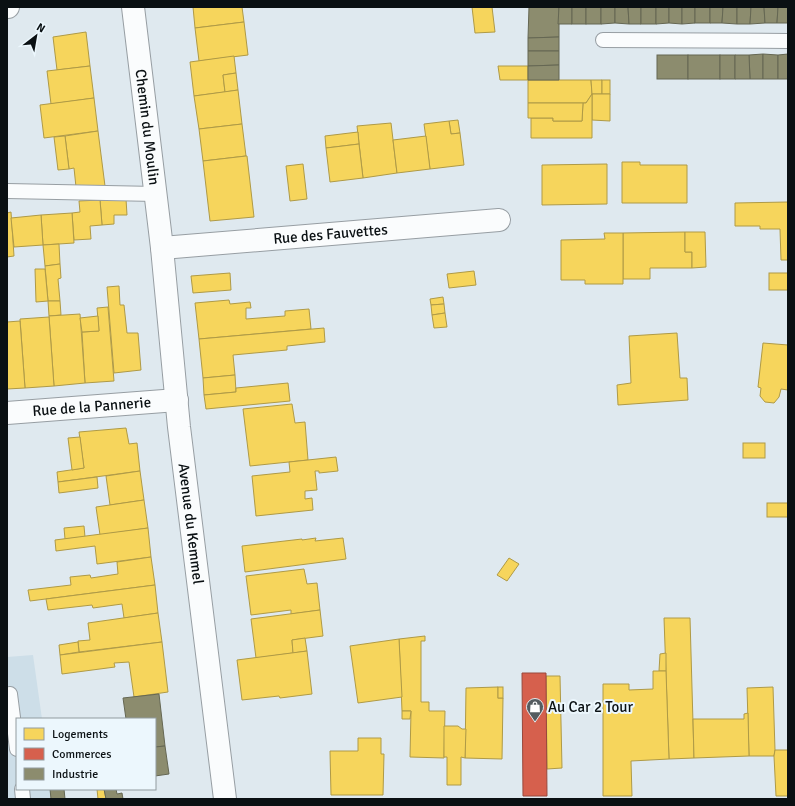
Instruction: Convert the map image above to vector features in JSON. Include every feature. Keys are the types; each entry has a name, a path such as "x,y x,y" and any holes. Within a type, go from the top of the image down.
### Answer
{"street":[{"name":"Chemin du Moulin","path":"133,7 162,248"},
{"name":"Rue des Fauvettes","path":"162,248 499,220"},
{"name":"Avenue du Kemmel","path":"162,248 179,427 225,799"},
{"name":"Rue de la Pannerie","path":"7,414 177,400"}],"lane":[{"path":"603,40 788,41"},
{"path":"7,191 156,194"},
{"path":"7,695 10,694 16,741"}],"shaded area":[{"path":"33,655 42,718 16,718 16,790 51,790 52,799 7,799 7,657"}],"building: Logements":[{"path":"193,7 242,7 244,22 195,28"},
{"path":"472,7 492,7 495,32 475,33"},
{"path":"244,22 248,55 199,61 195,28"},
{"path":"86,32 90,66 57,70 53,37"},
{"path":"234,56 236,73 223,75 225,92 194,96 190,62"},
{"path":"90,66 94,98 51,104 47,71"},
{"path":"498,66 528,66 528,80 500,80"},
{"path":"236,73 238,90 225,92 223,75"},
{"path":"528,80 591,80 592,94 586,103 528,103"},
{"path":"591,80 602,80 602,94 592,94"},
{"path":"602,80 610,80 610,94 602,94"},
{"path":"238,90 242,124 199,129 194,96"},
{"path":"592,94 610,94 610,121 592,120"},
{"path":"592,94 592,138 531,138 531,118 553,118 553,121 582,121 583,103 586,103"},
{"path":"94,98 98,131 44,138 40,105"},
{"path":"528,103 583,103 582,121 553,121 553,118 528,118"},
{"path":"458,120 460,133 451,134 449,121"},
{"path":"449,121 451,134 460,133 464,165 430,169 424,124"},
{"path":"391,123 397,173 363,178 357,126"},
{"path":"242,124 246,156 203,161 199,129"},
{"path":"98,131 105,186 76,187 74,168 69,169 65,136"},
{"path":"358,132 359,144 326,148 325,136"},
{"path":"65,136 69,169 58,170 54,137"},
{"path":"426,136 430,169 397,173 393,140"},
{"path":"359,144 363,178 330,182 326,148"},
{"path":"247,156 254,217 210,221 203,161"},
{"path":"622,162 640,162 640,165 687,165 687,203 622,203"},
{"path":"303,164 307,199 290,201 286,166"},
{"path":"607,164 607,204 542,205 542,165"},
{"path":"126,199 127,215 114,215 114,224 102,225 100,200"},
{"path":"100,200 102,225 90,226 91,239 74,240 72,213 80,212 79,201"},
{"path":"788,202 788,260 781,260 780,229 760,229 760,226 735,226 735,203"},
{"path":"11,212 14,256 7,257 7,213"},
{"path":"72,213 74,243 43,245 41,215"},
{"path":"41,215 43,245 14,247 11,218"},
{"path":"685,232 685,252 692,252 692,268 650,268 650,279 623,279 623,233"},
{"path":"685,232 705,232 706,267 692,268 692,252 685,252"},
{"path":"604,233 623,233 623,284 585,284 585,280 561,280 561,240 605,239"},
{"path":"59,244 60,264 45,266 43,245"},
{"path":"60,264 61,278 58,279 60,301 48,301 45,266"},
{"path":"35,269 45,269 48,301 36,302"},
{"path":"474,271 476,285 449,288 447,274"},
{"path":"230,273 231,290 193,293 191,276"},
{"path":"769,273 788,273 788,290 769,290"},
{"path":"119,286 120,305 124,305 127,333 138,333 141,370 114,373 107,287"},
{"path":"443,297 444,304 431,305 430,299"},
{"path":"229,300 230,304 250,302 251,308 246,308 246,319 285,316 285,311 309,309 311,329 199,339 195,303"},
{"path":"48,301 60,301 61,315 49,316"},
{"path":"444,304 445,313 432,315 431,305"},
{"path":"108,307 114,381 85,383 82,332 99,331 97,308"},
{"path":"445,313 447,327 434,328 432,315"},
{"path":"80,314 85,383 54,386 49,316"},
{"path":"98,316 99,331 82,332 80,318"},
{"path":"49,317 54,386 25,388 20,319"},
{"path":"20,321 25,388 7,389 7,322"},
{"path":"324,328 325,342 287,346 287,350 233,355 235,375 203,378 199,339"},
{"path":"677,333 680,378 687,378 688,400 618,405 617,385 631,383 629,336"},
{"path":"763,343 788,345 788,390 781,389 779,397 774,403 765,402 760,396 761,388 758,387"},
{"path":"235,375 236,392 204,395 203,378"},
{"path":"288,383 290,401 206,409 204,395 236,392 236,388"},
{"path":"292,404 295,423 305,422 308,460 250,466 243,409"},
{"path":"126,428 129,444 137,443 140,471 58,482 57,472 84,468 79,432"},
{"path":"80,437 84,468 72,470 68,438"},
{"path":"743,443 765,443 765,458 743,458"},
{"path":"336,457 338,471 319,473 319,471 315,471 317,490 305,491 305,499 312,498 313,510 256,516 252,476 290,472 289,462"},
{"path":"140,471 144,500 110,505 106,476"},
{"path":"97,477 98,488 59,493 58,482"},
{"path":"144,500 148,528 100,535 96,507"},
{"path":"767,503 788,503 788,517 767,517"},
{"path":"84,526 85,537 65,539 64,528"},
{"path":"148,528 151,557 97,564 95,546 56,551 55,540"},
{"path":"316,538 315,541 343,538 346,559 245,572 242,546"},
{"path":"151,557 155,585 30,601 28,590 71,585 70,577 90,575 91,578 118,574 117,562"},
{"path":"509,558 519,564 507,581 497,575"},
{"path":"304,569 307,584 317,583 320,610 291,614 291,610 251,615 246,576"},
{"path":"155,585 158,613 124,618 122,604 93,608 92,605 48,610 46,599"},
{"path":"320,610 323,636 292,640 293,653 256,658 251,619"},
{"path":"158,613 162,642 79,652 78,641 90,640 88,623"},
{"path":"664,618 690,618 694,758 669,759"},
{"path":"425,636 425,641 421,641 421,702 429,702 429,711 445,711 444,758 410,757 411,711 402,711 399,639"},
{"path":"305,638 307,651 293,653 292,640"},
{"path":"399,639 402,697 358,703 350,646"},
{"path":"78,642 79,652 60,655 59,645"},
{"path":"162,642 168,692 134,697 129,662 114,663 115,667 62,674 60,655"},
{"path":"307,651 312,694 280,698 279,696 242,700 237,660"},
{"path":"666,653 666,671 659,671 660,654"},
{"path":"653,671 666,671 669,759 631,761 632,796 603,796 603,684 629,684 629,690 653,689"},
{"path":"546,676 560,676 562,768 547,769"},
{"path":"498,687 498,698 503,698 502,759 465,758 466,688"},
{"path":"498,687 503,687 503,698 498,698"},
{"path":"773,687 774,756 749,756 747,688"},
{"path":"402,711 411,711 410,719 402,719"},
{"path":"748,713 749,756 694,758 693,719 744,719 744,714"},
{"path":"444,726 458,726 462,729 466,729 465,758 461,757 461,785 447,785 447,757 444,757"},
{"path":"358,738 381,738 381,754 384,754 383,795 331,795 330,751 358,751"},
{"path":"775,750 788,750 788,796 776,796"},
{"path":"97,790 104,790 106,799 98,799"}],"building: Commerces":[{"name":"Au Car 2 Tour","path":"522,673 546,673 547,796 523,796"}],"building: Industrie":[{"path":"529,7 559,7 559,37 528,38"},
{"path":"559,7 572,7 572,24 558,24"},
{"path":"572,7 586,7 586,24 572,24"},
{"path":"586,7 601,7 601,24 586,24"},
{"path":"601,7 615,7 615,23 601,24"},
{"path":"615,7 628,7 629,24 615,23"},
{"path":"628,7 641,7 641,24 629,24"},
{"path":"641,7 656,7 656,24 641,24"},
{"path":"656,7 669,7 669,23 656,24"},
{"path":"669,7 682,7 682,24 669,23"},
{"path":"682,7 695,7 695,23 682,24"},
{"path":"695,7 710,7 710,23 695,23"},
{"path":"710,7 723,7 722,23 710,23"},
{"path":"723,7 737,7 737,24 722,23"},
{"path":"737,7 751,7 750,24 737,24"},
{"path":"751,7 764,7 765,23 750,24"},
{"path":"764,7 778,7 777,23 765,23"},
{"path":"778,7 788,7 788,23 777,23"},
{"path":"559,37 559,51 528,51 528,38"},
{"path":"528,51 559,51 559,65 528,66"},
{"path":"763,54 763,79 750,79 749,55"},
{"path":"763,54 778,55 778,79 763,79"},
{"path":"788,54 788,79 778,79 778,55"},
{"path":"657,55 688,55 688,79 657,79"},
{"path":"688,55 720,55 720,79 688,79"},
{"path":"720,55 735,55 735,79 720,79"},
{"path":"735,55 749,55 750,79 735,79"},
{"path":"559,65 559,80 528,80 528,66"},
{"path":"159,694 165,746 156,747 156,718 126,718 123,698"},
{"path":"165,746 169,774 156,776 156,747"},
{"path":"50,790 64,790 65,799 51,799"},
{"path":"104,790 116,790 117,794 122,793 123,799 106,799"}],"place":[{"name":"Au Car 2 Tour","path":"535,722"}]}
